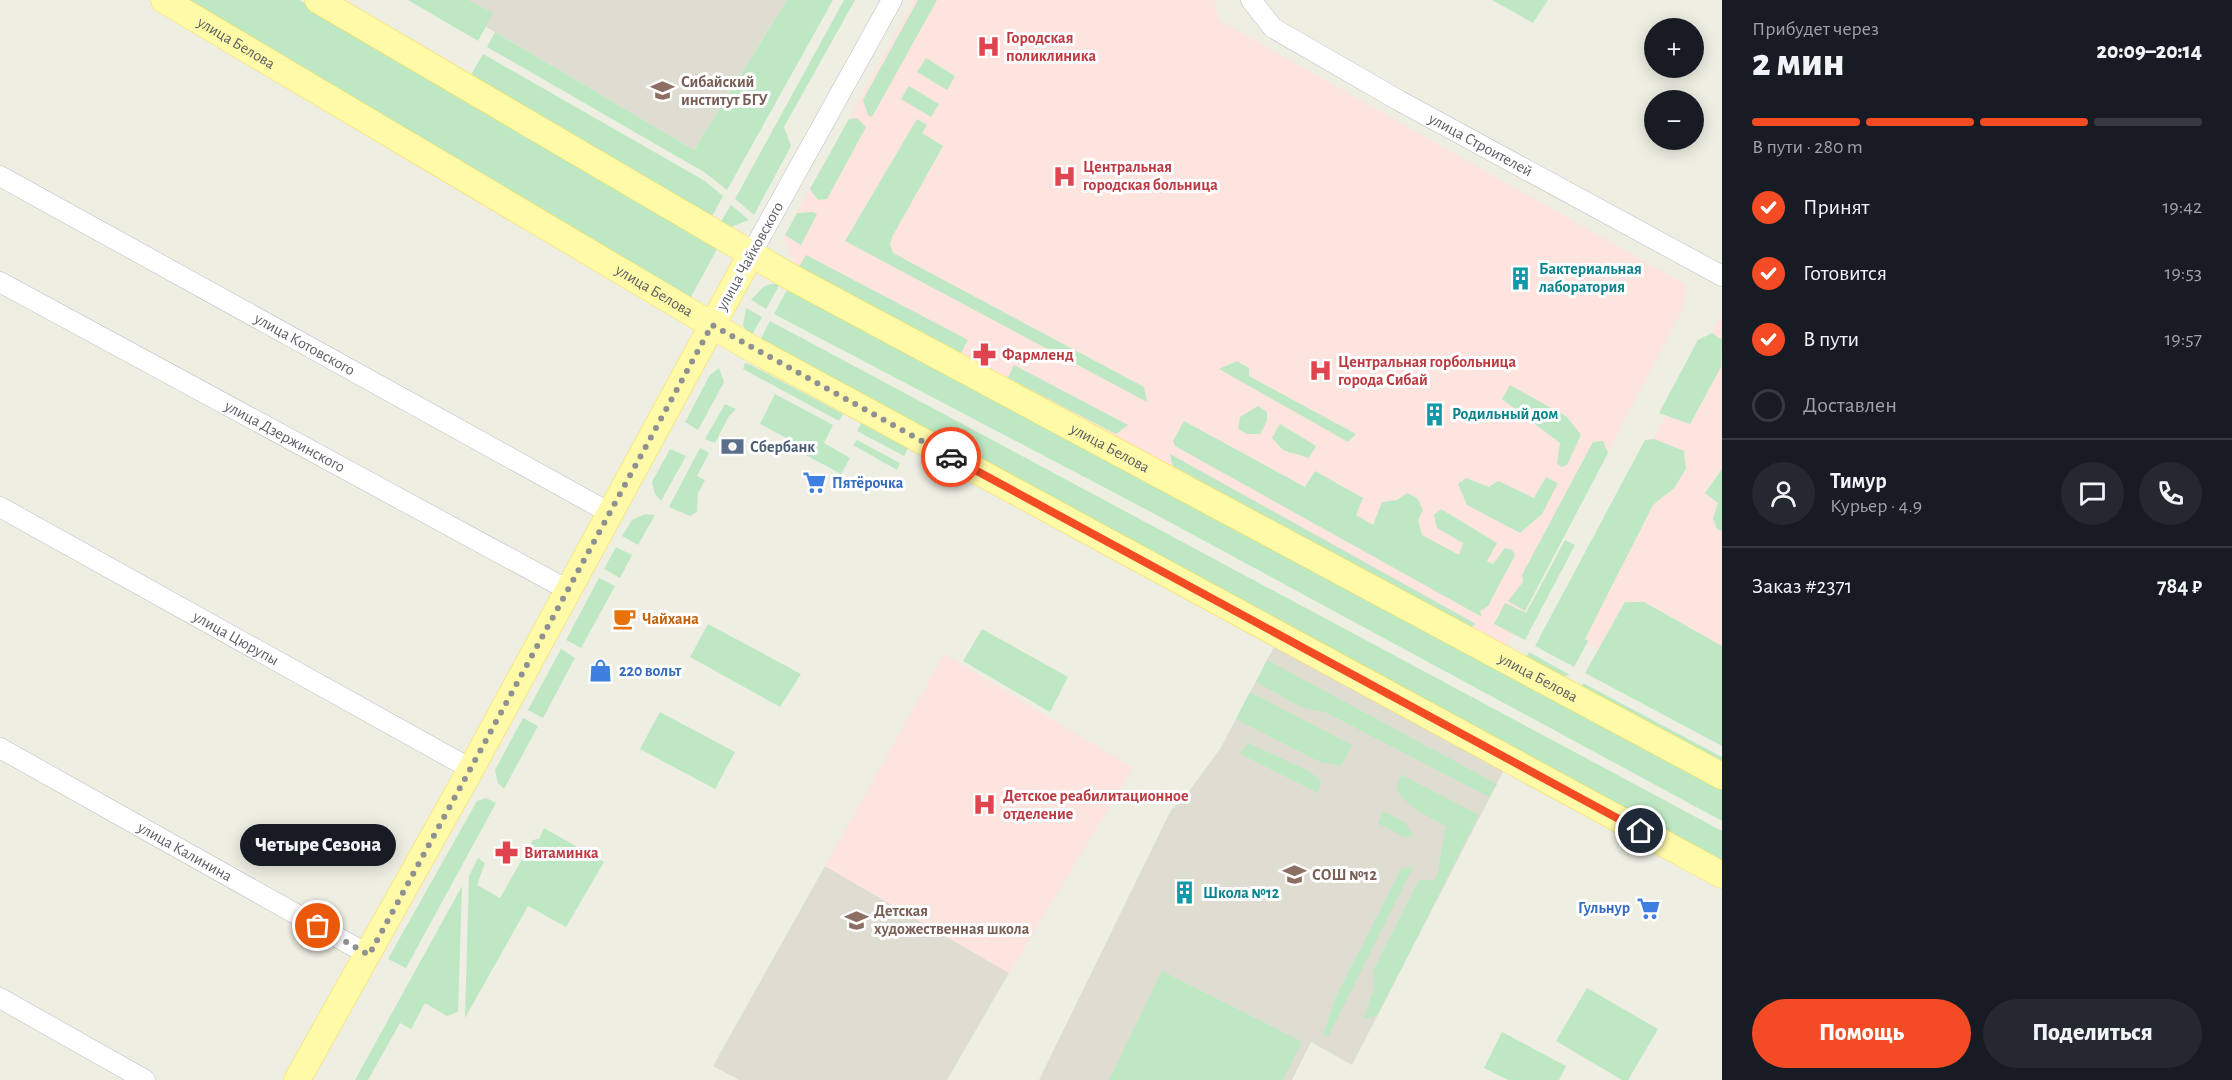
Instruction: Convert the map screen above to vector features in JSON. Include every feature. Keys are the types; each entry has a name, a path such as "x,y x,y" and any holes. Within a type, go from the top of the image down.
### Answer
{"main road":[{"name":"улица Белова","path":"164,0 712,325 1722,874"},
{"name":"улица Белова","path":"318,0 751,254 1722,776"},
{"name":"улица Чайковского","path":"297,1080 369,955 751,254"}],"street":[{"name":"улица Чайковского","path":"751,254 892,0"},
{"name":"улица Строителей","path":"1251,0 1273,28 1398,100 1722,276"},
{"name":"улица Котовского","path":"0,176 610,513"},
{"name":"улица Дзержинского","path":"0,282 568,590"},
{"name":"улица Цюрупы","path":"0,507 471,769"},
{"name":"улица Калинина","path":"0,748 369,955"},
{"path":"0,998 145,1080"}],"shaded area":[{"name":"Сибайский институт БГУ","path":"441,0 787,0 694,150"},
{"name":"Центральная горбольница города Сибай","path":"914,0 1214,0 1219,20 1686,285 1683,308 1506,647 827,285 795,264 783,238"},
{"path":"1720,318 1722,319 1722,716 1551,624"},
{"name":"СОШ №12","path":"1274,647 1505,768 1352,1065 1311,1042 1292,1080 1039,1080 1171,810 1184,798 1220,749"},
{"name":"Детское реабилитационное отделение","path":"944,654 1133,768 1009,973 825,866"},
{"name":"Детская художественная школа","path":"825,866 1009,973 947,1080 739,1080 713,1066"}],"green space":[{"path":"187,0 299,0 703,237 717,249 691,297"},
{"path":"408,0 468,0 493,13 478,41"},
{"path":"787,0 833,0 727,190 704,172 487,47 495,32 694,150"},
{"path":"844,0 855,0 784,127 791,146 754,215 735,199"},
{"path":"918,0 937,0 872,117 868,115 863,100"},
{"path":"1492,0 1548,0 1533,23"},
{"path":"483,54 705,181 723,196 710,220 475,81 472,73"},
{"path":"926,58 955,76 947,90 917,72"},
{"path":"909,86 939,104 931,117 901,99"},
{"path":"857,118 866,127 827,199 818,200 810,189 849,119"},
{"path":"917,119 927,125 922,133 943,146 892,237 890,244 893,253 1144,387 1147,402 845,241"},
{"path":"731,205 749,220 731,227 719,225"},
{"path":"797,213 817,214 801,245 785,235"},
{"path":"806,255 968,340 961,353 799,267"},
{"path":"780,284 766,309 751,300 763,287"},
{"path":"788,288 1722,788 1722,821 1151,512 774,314"},
{"path":"746,308 762,317 750,338 743,325"},
{"path":"770,321 1722,831 1722,860 1152,552 758,344"},
{"path":"1712,333 1722,340 1721,367 1690,424 1659,413 1698,340"},
{"path":"1237,361 1249,368 1249,376 1356,434 1348,442 1219,369"},
{"path":"745,363 843,414 839,421 743,369"},
{"path":"1014,365 1128,425 1116,434 1008,378"},
{"path":"719,368 724,382 698,430 685,422 710,375"},
{"path":"1510,385 1567,417 1581,435 1567,465 1561,467 1557,463 1560,443 1502,399"},
{"path":"775,394 833,425 824,443 850,458 841,474 791,447 794,442 760,424"},
{"path":"725,404 736,409 729,416 715,443 705,439"},
{"path":"1258,406 1267,412 1267,421 1260,434 1247,434 1238,429 1240,417"},
{"path":"1184,421 1305,487 1315,471 1363,498 1356,515 1373,525 1382,502 1397,500 1407,493 1417,498 1423,510 1418,520 1422,535 1459,555 1463,543 1437,528 1434,515 1441,509 1497,543 1487,561 1493,564 1505,548 1512,550 1515,555 1488,606 1480,611 1482,617 1175,446 1173,441"},
{"path":"861,423 908,448 904,456 857,431"},
{"path":"1280,424 1316,446 1309,458 1283,450 1272,438"},
{"path":"1654,439 1684,451 1686,469 1674,488 1653,505 1585,639 1588,641 1574,667 1535,646 1645,440"},
{"path":"857,440 900,463 897,470 853,445"},
{"path":"1603,441 1608,453 1525,611 1508,601 1523,582 1522,575 1593,442"},
{"path":"700,448 709,453 697,476 705,480 698,493 697,512 690,516 669,507"},
{"path":"670,449 686,456 661,501 655,494 652,482"},
{"path":"1170,454 1476,624 1468,629 1173,466"},
{"path":"1722,469 1722,531 1717,529 1713,518 1718,503 1705,493"},
{"path":"1546,477 1558,483 1542,514 1520,533 1467,505 1458,484 1466,478 1489,487 1498,481 1534,498"},
{"path":"645,514 655,515 638,545 622,536 632,520"},
{"path":"1565,540 1575,545 1525,640 1494,624 1505,603 1526,613"},
{"path":"616,547 632,555 620,578 604,569"},
{"path":"599,578 615,586 581,648 566,640"},
{"path":"1625,602 1644,602 1722,646 1722,746 1585,673"},
{"path":"708,624 801,674 780,707 690,657"},
{"path":"982,629 1068,677 1050,712 963,661"},
{"path":"561,649 575,658 543,718 528,710"},
{"path":"1529,652 1570,675 1559,677 1526,659"},
{"path":"1267,660 1497,784 1489,797 1327,713 1301,707 1256,682"},
{"path":"1583,683 1722,757 1722,763 1580,688"},
{"path":"1250,692 1352,745 1341,766 1318,761 1236,719"},
{"path":"660,712 735,752 715,789 640,749"},
{"path":"523,718 538,726 504,789 498,783 495,770"},
{"path":"1248,743 1309,771 1321,781 1318,793 1242,755 1240,753"},
{"path":"1402,775 1479,815 1377,1016 1363,1019 1374,989 1373,971 1419,880 1435,880 1447,827 1417,810 1404,799 1396,786"},
{"path":"486,798 496,803 406,968 388,959 477,801"},
{"path":"1383,811 1406,823 1413,836 1404,837 1378,823"},
{"path":"544,828 604,862 566,927 528,906 465,1018 469,876 478,858 485,863 477,885 500,898 533,840 539,839"},
{"path":"1413,867 1328,1037 1323,1035 1336,997 1401,869"},
{"path":"462,886 458,1012 447,1016 425,1003 411,1029 400,1023 368,1080 355,1080"},
{"path":"1162,971 1302,1042 1283,1080 1109,1080"},
{"path":"1587,988 1658,1029 1628,1080 1622,1080 1556,1041"},
{"path":"1502,1032 1566,1066 1559,1080 1508,1080 1484,1068"}],"way so far":[{"path":"318,926 369,955 712,325 951,457"}],"place":[{"name":"Городская поликлиника","path":"988,47"},
{"name":"Сибайский институт БГУ","path":"663,91"},
{"name":"Центральная городская больница","path":"1065,176"},
{"name":"Бактериальная лаборатория","path":"1521,278"},
{"name":"Фармленд","path":"984,355"},
{"name":"Центральная горбольница города Сибай","path":"1320,371"},
{"name":"Родильный дом","path":"1434,414"},
{"name":"Сбербанк","path":"732,447"},
{"name":"Пятёрочка","path":"814,483"},
{"name":"Чайхана","path":"624,619"},
{"name":"220 вольт","path":"601,671"},
{"name":"Детское реабилитационное отделение","path":"985,805"},
{"name":"Витаминка","path":"506,853"},
{"name":"СОШ №12","path":"1294,875"},
{"name":"Школа №12","path":"1185,893"},
{"name":"Гульнур","path":"1648,908"},
{"name":"Детская художественная школа","path":"856,920"},
{"name":"Четыре Сезона","path":"318,926"}],"route":[{"path":"951,457 1641,831"}]}
